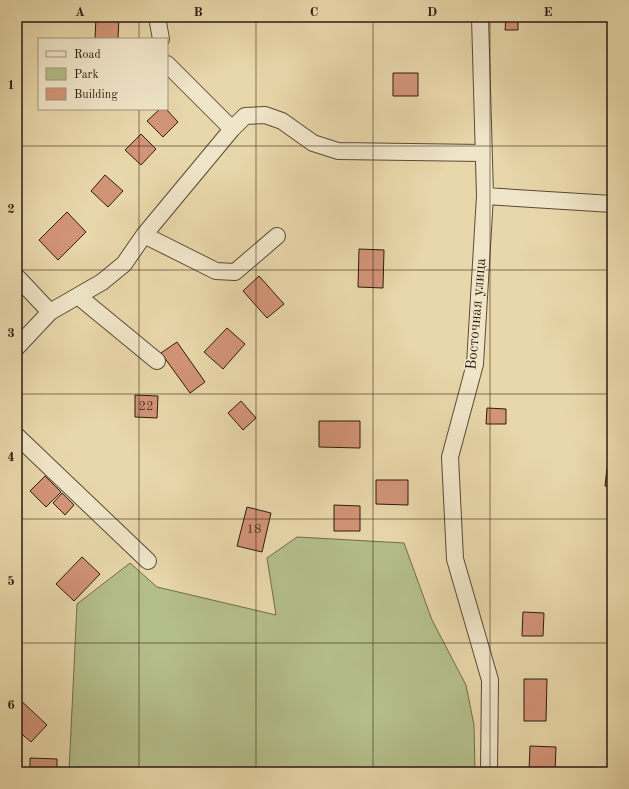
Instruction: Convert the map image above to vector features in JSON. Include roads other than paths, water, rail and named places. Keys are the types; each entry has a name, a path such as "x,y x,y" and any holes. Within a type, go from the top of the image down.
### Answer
{"street":[{"path":"158,17 161,38"},
{"name":"Восточная улица","path":"480,17 485,196 475,364 450,457 455,559 490,680 489,772"},
{"path":"168,65 232,129"},
{"path":"17,346 50,312 102,282 124,264 144,235 232,129 245,116 265,115 282,121 313,143 338,150 483,153"},
{"path":"485,196 612,204"},
{"path":"144,235 216,271 235,272 277,236"},
{"path":"17,276 50,312"},
{"path":"78,296 157,361"},
{"path":"17,436 148,561"}]}
